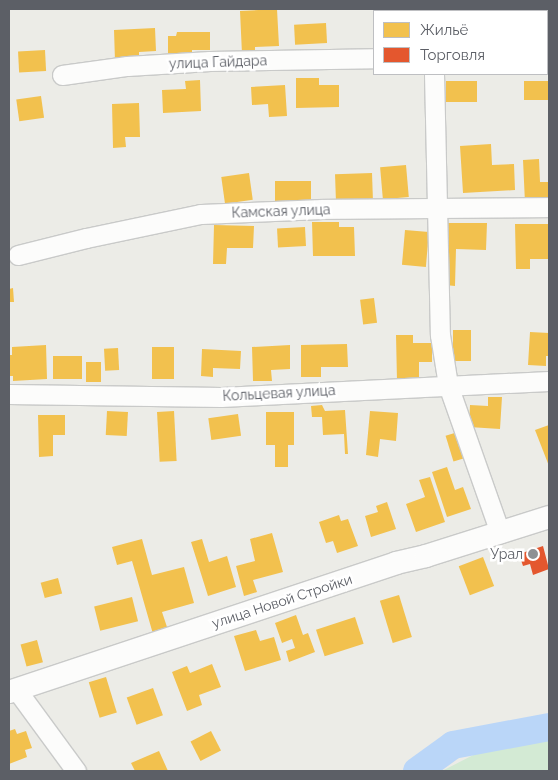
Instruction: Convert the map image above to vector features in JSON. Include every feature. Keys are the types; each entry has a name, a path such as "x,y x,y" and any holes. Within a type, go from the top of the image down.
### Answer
{"street":[{"name":"улица Гайдара","path":"62,75 127,66 200,62 373,58"},
{"path":"434,75 440,334 448,385 500,533"},
{"name":"Камская улица","path":"18,255 70,241 201,214 322,209 437,210 549,207"},
{"name":"Кольцевая улица","path":"9,394 222,397 549,381"},
{"name":"улица Новой Стройки","path":"76,771 12,691 396,563 549,517"}],"green space":[{"path":"549,735 549,771 442,771 485,749 495,749 499,740"}],"building: Жильё":[{"path":"277,9 279,46 255,47 255,53 242,54 240,11"},
{"path":"394,9 414,9 414,10"},
{"path":"549,9 549,32 548,10 517,10"},
{"path":"326,23 327,43 295,45 294,25"},
{"path":"155,28 156,51 139,52 139,60 115,61 114,30"},
{"path":"177,32 210,32 210,50 192,50 192,57 168,57 168,36 176,36"},
{"path":"45,50 46,71 19,72 18,51"},
{"path":"296,78 319,78 319,85 339,85 339,107 296,108"},
{"path":"200,80 201,111 163,113 162,90 186,89 185,81"},
{"path":"446,81 477,81 477,102 446,102"},
{"path":"524,81 549,81 549,100 524,100"},
{"path":"285,85 287,116 269,117 268,104 252,105 251,87"},
{"path":"41,96 44,118 19,121 16,99"},
{"path":"139,103 140,137 125,137 126,147 113,148 112,104"},
{"path":"491,144 492,165 514,164 515,190 463,193 460,146"},
{"path":"539,159 540,182 549,182 549,197 542,197 543,203 525,203 523,160"},
{"path":"406,165 409,197 383,199 380,167"},
{"path":"249,173 253,200 225,204 221,177"},
{"path":"372,173 373,200 336,201 335,174"},
{"path":"275,181 311,181 311,203 275,203"},
{"path":"312,222 339,222 339,227 354,227 355,256 313,256"},
{"path":"447,223 487,223 486,250 456,249 455,286 445,285"},
{"path":"515,224 549,224 549,259 530,259 530,269 516,269"},
{"path":"214,225 254,226 253,248 227,248 226,264 213,264"},
{"path":"305,227 306,246 278,247 277,228"},
{"path":"405,230 429,232 426,267 402,265"},
{"path":"13,288 14,302 9,302 9,289"},
{"path":"374,298 377,323 363,325 360,300"},
{"path":"453,330 471,330 471,361 453,361"},
{"path":"530,332 549,333 549,356 546,356 546,366 528,365"},
{"path":"396,335 413,335 413,343 432,343 432,362 419,362 419,381 397,381"},
{"path":"347,344 348,367 321,367 321,377 301,377 301,345"},
{"path":"46,345 47,379 13,381 13,376 9,376 9,355 12,355 12,347"},
{"path":"290,345 290,369 271,370 272,381 253,381 252,347"},
{"path":"152,347 174,347 174,379 152,379"},
{"path":"118,348 119,370 105,371 104,349"},
{"path":"202,349 241,351 240,369 213,368 213,377 201,376"},
{"path":"53,356 82,356 82,379 53,379"},
{"path":"86,362 101,362 101,382 86,382"},
{"path":"488,397 502,397 500,429 469,427 470,405 488,406"},
{"path":"322,405 325,411 345,410 348,454 345,454 344,434 323,435 322,417 312,417 311,406"},
{"path":"107,411 128,412 127,436 106,435"},
{"path":"174,411 177,461 160,462 157,412"},
{"path":"370,411 398,413 396,441 380,439 378,457 366,455"},
{"path":"266,412 294,412 294,445 288,445 288,467 275,467 275,445 266,445"},
{"path":"238,414 241,436 211,440 208,418"},
{"path":"38,415 65,415 65,435 53,435 53,456 39,457"},
{"path":"549,425 549,466 535,430"},
{"path":"458,432 466,458 453,462 446,436"},
{"path":"447,467 455,490 463,487 471,509 447,517 432,472"},
{"path":"430,477 445,522 416,532 406,504 425,497 419,480"},
{"path":"387,502 396,529 371,537 365,516 378,512 376,506"},
{"path":"339,515 341,521 348,519 358,546 337,553 333,541 326,543 319,522"},
{"path":"272,533 283,572 253,580 257,592 244,596 236,566 255,561 250,539"},
{"path":"142,539 152,575 184,567 194,603 162,612 168,630 153,634 132,561 117,565 112,547"},
{"path":"202,539 209,562 227,556 236,587 208,596 191,542"},
{"path":"483,557 494,586 470,595 459,566"},
{"path":"58,578 62,593 45,598 41,583"},
{"path":"399,595 412,637 393,643 380,601"},
{"path":"132,597 138,621 100,631 94,606"},
{"path":"296,615 303,635 308,633 315,652 289,662 286,651 295,648 292,639 282,643 275,623"},
{"path":"355,617 364,644 325,656 316,630"},
{"path":"256,630 260,641 274,637 281,660 245,671 234,636"},
{"path":"37,640 43,662 27,667 21,644"},
{"path":"212,664 221,687 199,695 202,705 187,711 172,672 187,666 190,673"},
{"path":"106,677 117,712 100,718 89,682"},
{"path":"153,688 163,715 137,725 127,698"},
{"path":"15,729 17,734 26,731 32,748 25,750 27,757 9,764 9,731"},
{"path":"211,731 221,751 200,761 191,741"},
{"path":"159,751 168,771 135,771 131,763"}],"building: Торговля":[{"path":"543,546 549,569 533,575 530,564 523,566 519,554"}],"waterway":[{"path":"417,771 453,745 549,727"}],"place":[{"name":"Урал","path":"533,554"}]}
